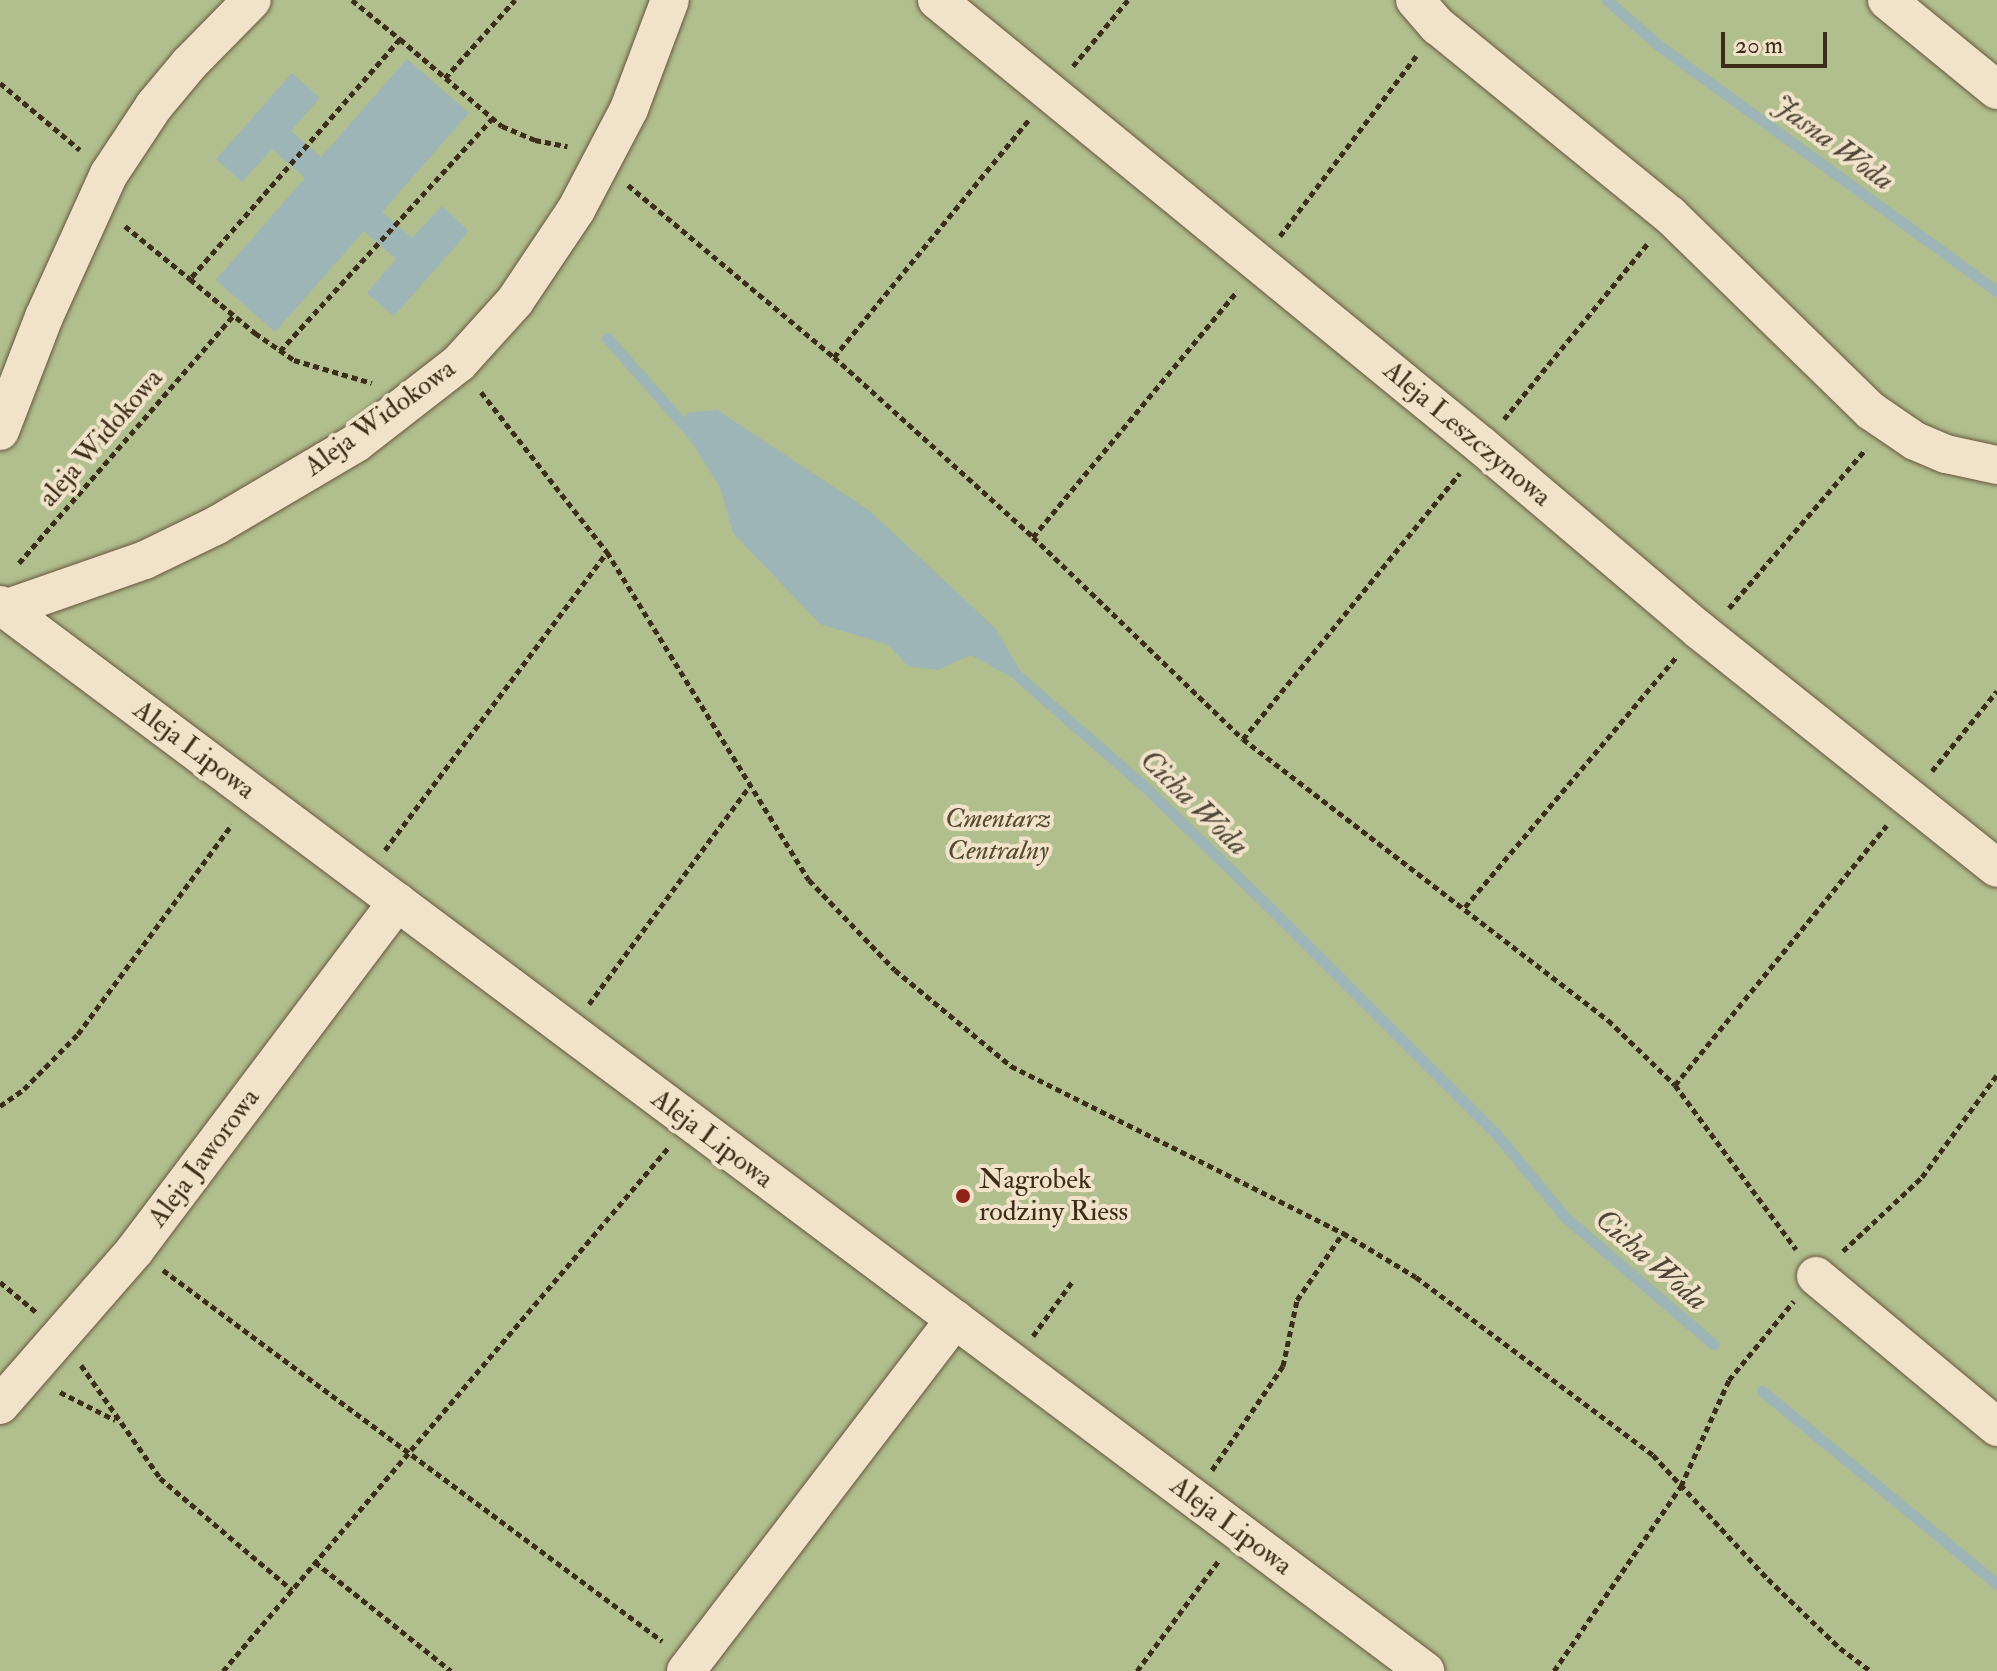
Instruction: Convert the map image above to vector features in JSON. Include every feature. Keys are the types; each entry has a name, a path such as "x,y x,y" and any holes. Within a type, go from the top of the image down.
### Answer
{"street":[{"path":"0,431 44,317 102,188 154,106 190,63 252,0"},
{"name":"Aleja Widokowa","path":"5,596 112,573 178,545 320,465 422,394 459,363 515,301 605,158 647,66 670,0"},
{"name":"Aleja Leszczynowa","path":"937,0 1259,263 1699,630 1997,868"},
{"path":"1887,0 1997,90"},
{"path":"1427,13 1670,215 1887,424 1946,454 1997,465"},
{"name":"Aleja Lipowa","path":"5,596 254,795 1425,1671"},
{"name":"Aleja Jaworowa","path":"12,1392 135,1250 397,902"},
{"path":"1816,1276 1997,1427"},
{"path":"688,1667 955,1319"}],"path":[{"path":"352,0 492,119 535,140 605,158 834,357 1033,537 1243,739 1608,1020 1675,1085 1816,1276"},
{"path":"445,78 515,0"},
{"path":"834,357 1128,0"},
{"path":"1033,537 1259,263 1427,13"},
{"path":"190,279 400,39"},
{"path":"0,83 190,279 280,351 312,368 422,394"},
{"path":"280,351 492,119"},
{"name":"aleja Widokowa","path":"5,596 233,316"},
{"path":"459,363 607,552 809,880 895,970 1011,1066 1343,1233 1428,1286 1653,1455 1768,1579 1840,1648 1870,1671"},
{"path":"1465,907 1699,630 1718,620 1887,424"},
{"path":"364,877 607,552"},
{"path":"1675,1085 1997,691"},
{"path":"569,1030 750,786"},
{"path":"0,1106 41,1073 78,1034 254,795"},
{"path":"1554,1671 1681,1486 1729,1380 1816,1276 1922,1177 1997,1075"},
{"path":"223,1671 689,1123"},
{"path":"1193,1497 1283,1366 1297,1300 1343,1233"},
{"path":"135,1250 411,1451 688,1667"},
{"path":"0,1282 63,1335 116,1420 160,1478 292,1590"},
{"path":"1013,1363 1072,1282"},
{"path":"12,1392 116,1420"},
{"path":"1137,1671 1240,1532"},
{"path":"315,1562 451,1671"}],"green space":[{"name":"Cmentarz Centralny","path":"0,0 1997,0 1997,1671 0,1671"}],"water":[{"path":"407,59 469,113 382,212 412,238 442,206 469,231 394,316 367,293 396,259 364,231 275,332 216,280 305,178 272,149 242,182 216,159 292,73 320,98 291,131 321,157"},
{"path":"717,410 870,511 995,628 1030,687 971,655 938,670 908,666 888,645 820,624 733,533 720,487 681,426 687,413"}],"waterway":[{"name":"Jasna Woda","path":"1607,0 1658,45 1997,291"},
{"name":"Cicha Woda","path":"607,338 691,433"},
{"name":"Cicha Woda","path":"1019,677 1145,787 1266,904 1497,1135 1566,1218 1713,1344"},
{"name":"Cicha Woda","path":"1762,1391 1997,1584"}],"place":[{"name":"Nagrobek rodziny Riess","path":"963,1196"}]}
